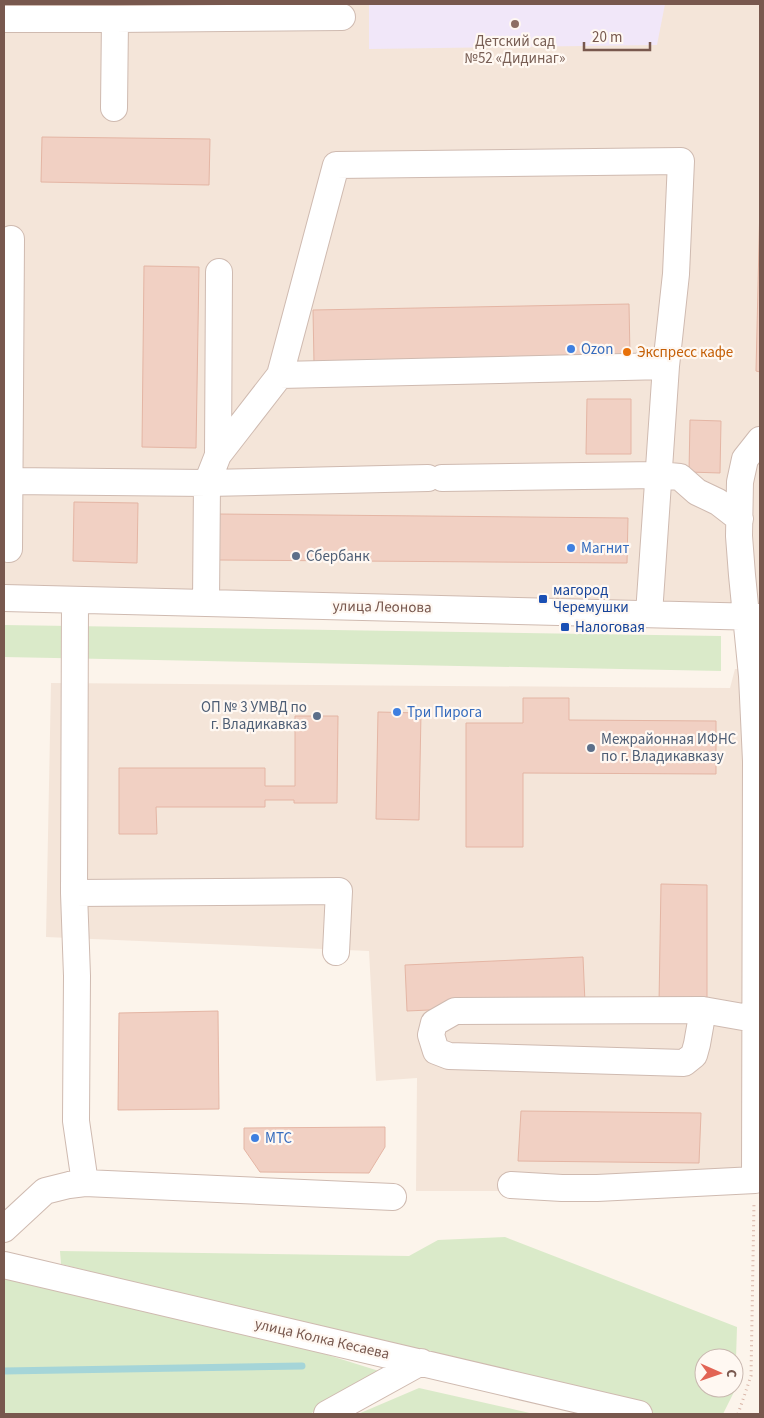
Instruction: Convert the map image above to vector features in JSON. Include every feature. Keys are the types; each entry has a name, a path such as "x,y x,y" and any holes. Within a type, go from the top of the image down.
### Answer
{"street":[{"path":"4,19 342,17"},
{"path":"114,108 115,19"},
{"path":"206,603 207,483 218,455 280,375 336,165 682,161 676,274 666,366 649,614"},
{"path":"9,549 11,239"},
{"path":"218,455 219,272"},
{"path":"280,375 666,366"},
{"path":"510,1185 597,1188 755,1180 758,1020 758,761 752,676 753,617 742,575 739,536 740,482 745,459 760,440"},
{"path":"10,482 207,483 658,475 680,477 697,492 718,502 740,518"},
{"name":"улица Леонова","path":"4,598 753,617"},
{"path":"75,600 74,893 77,976 76,1121 85,1183"},
{"path":"74,893 339,891 336,952"},
{"path":"703,1010 694,1055 684,1063 449,1056 436,1051 431,1035 434,1023 455,1011 703,1010 758,1020"},
{"path":"4,1229 46,1191 69,1184 85,1183 393,1198"},
{"name":"улица Колка Кесаева","path":"4,1265 639,1414"},
{"path":"327,1414 421,1362"}],"path":[{"path":"738,1414 751,1376 755,1180"}],"shaded area":[{"path":"4,4 760,4 760,617 4,598"},
{"name":"Детский сад №52 «Дидинаг»","path":"369,4 665,4 657,45 369,49"},
{"path":"735,669 760,669 760,1191 416,1191 417,1078 376,1081 369,951 46,937 51,683 730,688"}],"green space":[{"path":"4,625 721,636 721,671 4,657"},
{"path":"505,1237 737,1327 736,1348 694,1348 694,1398 731,1398 723,1414 654,1414 61,1264 60,1251 409,1256 438,1240"},
{"path":"4,1267 264,1335 379,1371 310,1414 4,1414"},
{"path":"419,1388 534,1414 358,1414"}],"building":[{"path":"42,137 210,139 209,185 41,182"},
{"path":"760,202 760,372 756,371"},
{"path":"144,266 199,267 196,448 142,447"},
{"path":"629,304 630,356 314,363 313,310"},
{"path":"587,399 631,399 631,454 586,454"},
{"path":"690,420 721,421 720,473 689,472"},
{"path":"74,502 138,503 137,563 73,561"},
{"path":"218,514 628,518 627,563 218,560"},
{"name":"Межрайонная ИФНС по г. Владикавказу","path":"523,698 569,698 569,720 716,721 716,774 523,773 523,847 466,847 466,723 523,723"},
{"path":"378,712 421,713 419,820 376,819"},
{"path":"295,716 338,716 337,803 294,803 294,800 265,800 265,807 156,807 157,834 119,834 119,768 265,768 265,786 295,786"},
{"path":"661,884 707,885 707,1003 659,1003"},
{"path":"583,957 585,1003 407,1011 405,965"},
{"path":"218,1011 219,1109 118,1110 119,1013"},
{"path":"521,1111 701,1113 699,1163 518,1161"},
{"path":"385,1127 385,1147 369,1173 260,1172 244,1149 244,1128"}],"waterway":[{"path":"4,1371 302,1366"}],"place":[{"name":"Детский сад №52 «Дидинаг»","path":"515,24"},
{"name":"Ozon","path":"571,349"},
{"name":"Экспресс кафе","path":"627,352"},
{"name":"Магнит","path":"571,548"},
{"name":"Сбербанк","path":"296,556"},
{"name":"магород Черемушки","path":"543,599"},
{"name":"Налоговая","path":"565,627"},
{"name":"Три Пирога","path":"397,712"},
{"name":"ОП № 3 УМВД по г. Владикавказ","path":"317,716"},
{"name":"Межрайонная ИФНС по г. Владикавказу","path":"591,748"},
{"name":"МТС","path":"255,1138"}]}
